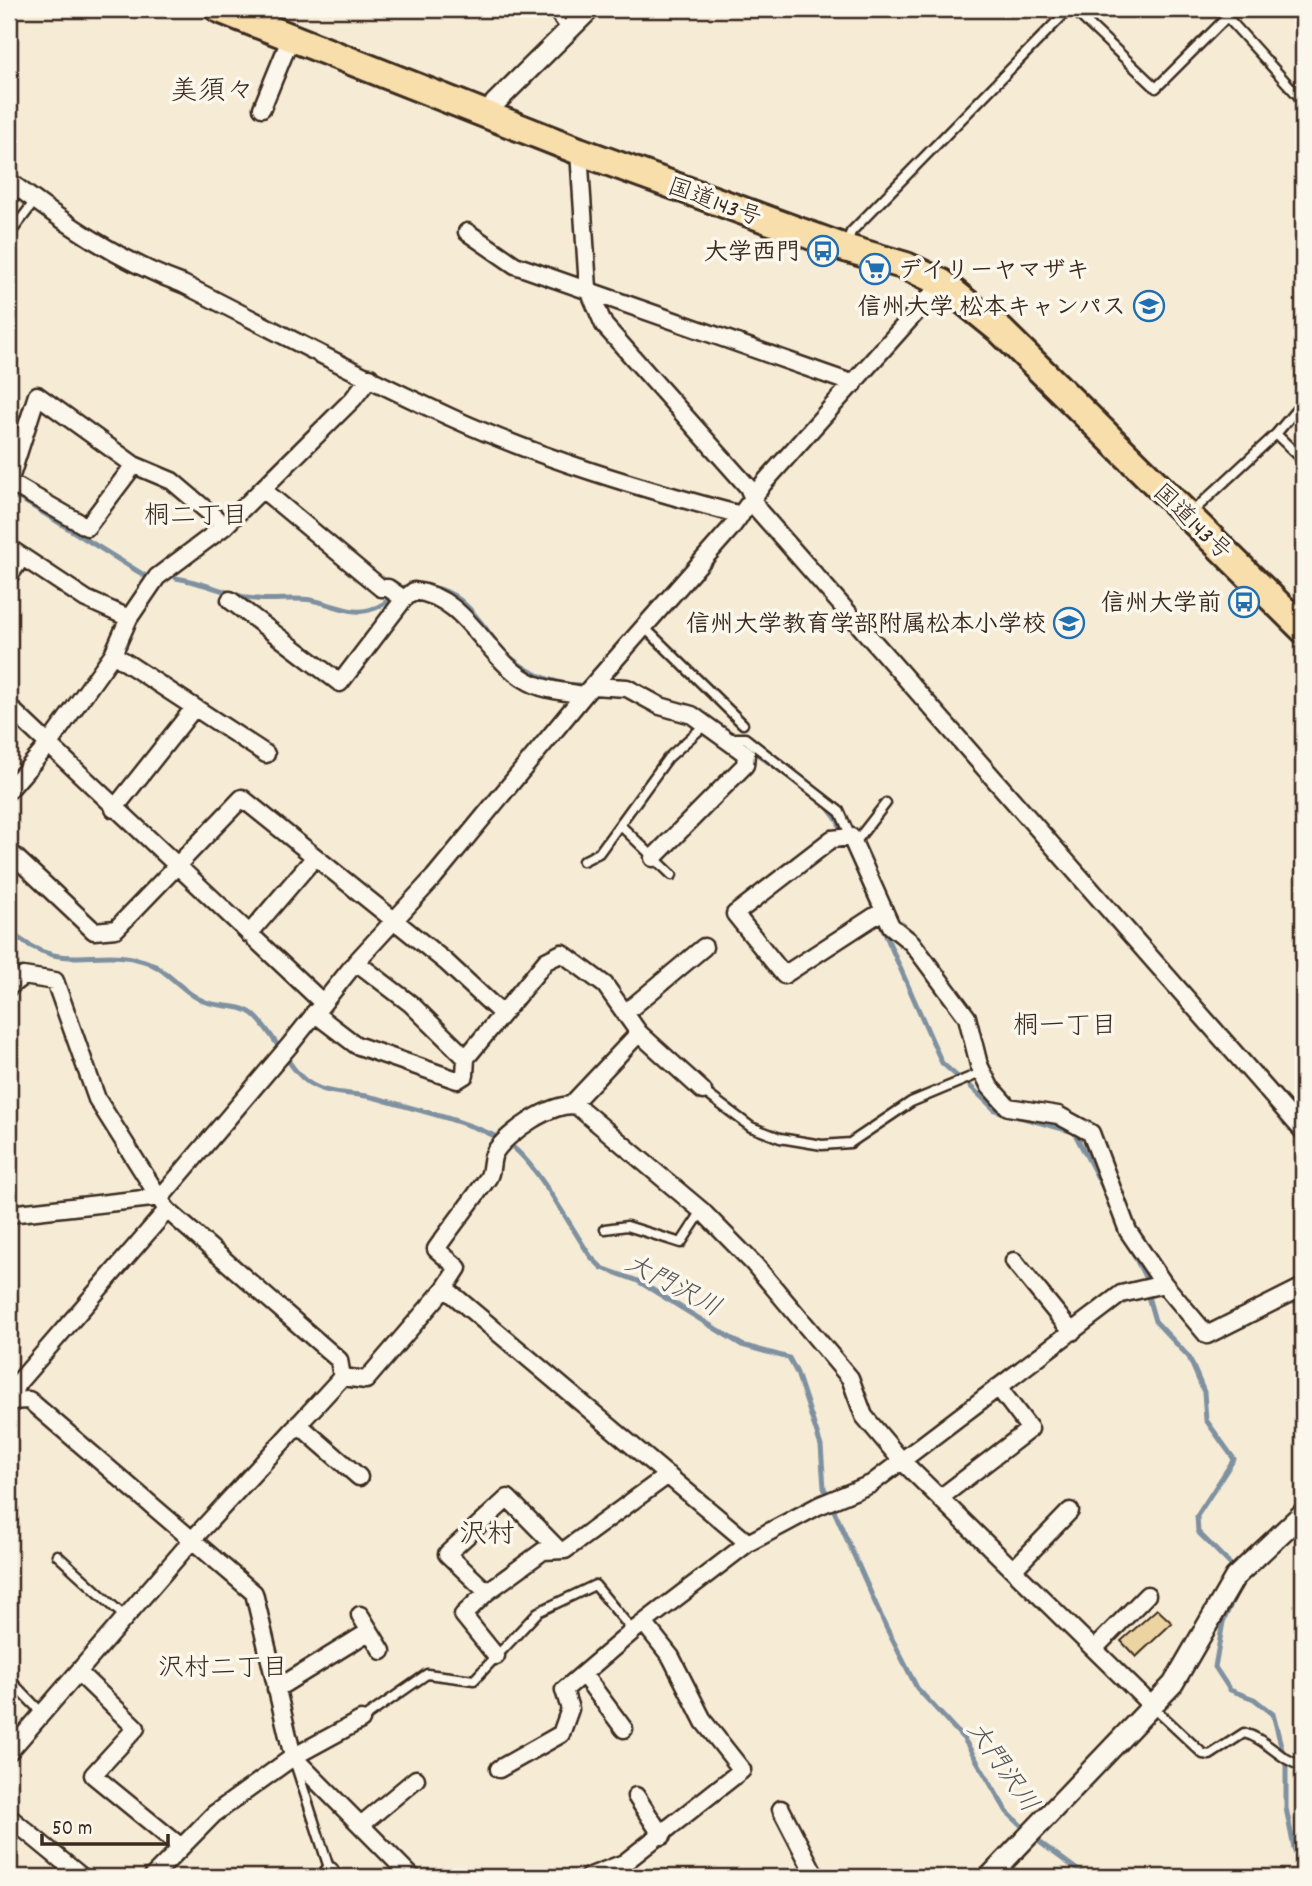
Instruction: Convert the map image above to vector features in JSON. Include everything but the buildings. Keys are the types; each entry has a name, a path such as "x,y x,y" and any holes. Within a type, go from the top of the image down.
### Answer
{"highway":[{"name":"国道143号","path":"219,9 579,151 845,248 906,266 942,283 1001,331 1303,629"}],"street":[{"path":"488,115 495,103 590,9"},
{"path":"262,108 291,37"},
{"path":"579,151 588,288 604,325 748,487 758,510 1303,1131"},
{"path":"9,181 35,201 145,271 183,285 451,417 562,460 674,498 741,515"},
{"path":"467,232 515,265 588,288 854,384"},
{"path":"412,1877 293,1757 254,1593 29,1400 9,1401 17,1384 318,1007 434,877 588,690 942,283"},
{"path":"9,790 48,745 113,654 130,618 157,577 225,526 352,399 370,377"},
{"path":"134,465 88,527 9,482 37,395 134,465 172,481 225,526"},
{"path":"262,489 381,588 398,595 414,591 427,592 461,613 499,658 535,685 588,690 627,688 660,706 692,715 707,723 746,754 746,765 653,858"},
{"path":"9,576 16,552 86,598 130,618"},
{"path":"230,600 340,683 398,595"},
{"path":"113,654 266,754"},
{"path":"9,707 249,934 356,1045 457,1080 465,1075 466,1058 501,1013 546,961 562,953 605,985 639,1033 703,1091"},
{"path":"114,809 194,708"},
{"path":"9,851 94,931 116,929 242,798 446,962 501,1013"},
{"path":"884,910 784,975 735,914 832,839 852,841 884,910 891,926 912,943 967,1017 990,1087 1008,1107 1058,1115 1091,1133 1128,1231 1164,1284 1207,1335 1303,1287"},
{"path":"249,934 315,857"},
{"path":"625,1013 704,947"},
{"path":"356,962 411,1004 466,1058"},
{"path":"9,987 23,976 55,981 97,1099 164,1203 340,1360 342,1377 193,1539 9,1752"},
{"path":"342,1377 366,1380 458,1268 436,1249 491,1174 492,1156 502,1142 528,1122 571,1105 639,1033"},
{"path":"571,1105 702,1211 754,1264 850,1378 864,1416 901,1460 1153,1707"},
{"path":"9,1214 164,1203"},
{"path":"1014,1261 1072,1332"},
{"path":"499,1769 561,1734 570,1709 564,1690 638,1627 748,1543 818,1506 871,1484 1121,1294 1164,1284"},
{"path":"444,1288 748,1543"},
{"path":"940,1498 1030,1429 998,1387"},
{"path":"298,1424 359,1477"},
{"path":"496,1656 463,1615 487,1592 543,1551 565,1550 668,1475"},
{"path":"487,1592 447,1554 508,1498 559,1550"},
{"path":"1013,1570 1070,1511"},
{"path":"989,1877 1153,1707 1192,1656 1239,1572 1303,1513"},
{"path":"1094,1648 1147,1595"},
{"path":"360,1615 382,1651"},
{"path":"587,1877 624,1863 662,1836 742,1770 704,1722 671,1657 638,1627"},
{"path":"276,1689 370,1631"},
{"path":"78,1672 136,1728 93,1775 181,1847"},
{"path":"583,1674 624,1729"},
{"path":"152,1877 214,1814 293,1757 361,1720"},
{"path":"361,1825 416,1779"},
{"path":"636,1796 662,1836"},
{"path":"780,1809 816,1877"},
{"path":"9,1818 82,1877"}],"lane":[{"path":"550,9 568,31"},
{"path":"845,248 851,232 1071,9 1156,88 1227,17"},
{"path":"1218,9 1303,101"},
{"path":"9,235 35,201"},
{"path":"1188,516 1276,434 1303,402"},
{"path":"1276,434 1303,460"},
{"path":"644,626 743,723"},
{"path":"583,861 600,853 668,758 707,723"},
{"path":"727,738 745,738 840,812 852,841 886,803"},
{"path":"620,825 671,875"},
{"path":"703,1091 751,1126 780,1138 822,1145 850,1143 911,1102 983,1072"},
{"path":"605,1229 627,1226 681,1243 702,1211"},
{"path":"57,1555 125,1617"},
{"path":"361,1720 427,1674 474,1680 538,1612 595,1585 638,1627"},
{"path":"10,1680 42,1713"},
{"path":"1153,1707 1203,1754 1210,1755 1244,1733 1256,1736 1286,1760 1303,1766"},
{"path":"293,1757 329,1875"}],"waterway":[{"path":"9,496 21,499 147,577"},
{"path":"176,578 248,598 311,600 355,611 380,606 404,587 412,585 439,589 467,606 503,650 519,664 548,679 579,685"},
{"path":"749,748 786,775"},
{"path":"825,804 838,821 841,832"},
{"path":"846,845 873,906"},
{"path":"880,922 942,1063 959,1078"},
{"name":"大門沢川","path":"9,930 27,944 61,956 126,957 144,961 160,969 206,1002 245,1010 263,1024 295,1070 317,1087 380,1099 466,1124 498,1137 521,1154 532,1167 591,1257 602,1268 638,1281 742,1345 789,1358 797,1373 821,1446 824,1488 886,1627 917,1688 964,1739 1007,1812 1027,1831"},
{"path":"970,1086 995,1110 1006,1113"},
{"path":"1016,1116 1074,1132 1105,1191"},
{"path":"1129,1245 1146,1279"},
{"path":"1147,1293 1155,1321 1189,1357 1204,1392 1206,1420 1234,1459 1197,1516 1198,1532 1237,1571"},
{"path":"1237,1591 1223,1622 1215,1667 1230,1690 1254,1699 1273,1714 1286,1765 1286,1808 1294,1848 1303,1870"},
{"name":"大門沢川","path":"1034,1838 1087,1877"}],"place":[{"name":"大学西門","path":"823,251"},
{"name":"デイリーヤマザキ","path":"875,269"},
{"name":"信州大学 松本キャンパス","path":"1149,306"},
{"name":"信州大学前","path":"1244,602"},
{"name":"信州大学教育学部附属松本小学校","path":"1069,623"}],"district":[{"name":"美須々","path":"212,89"},
{"name":"桐二丁目","path":"196,514"},
{"name":"桐一丁目","path":"1065,1024"},
{"name":"沢村","path":"487,1532"},
{"name":"沢村二丁目","path":"223,1666"}]}
